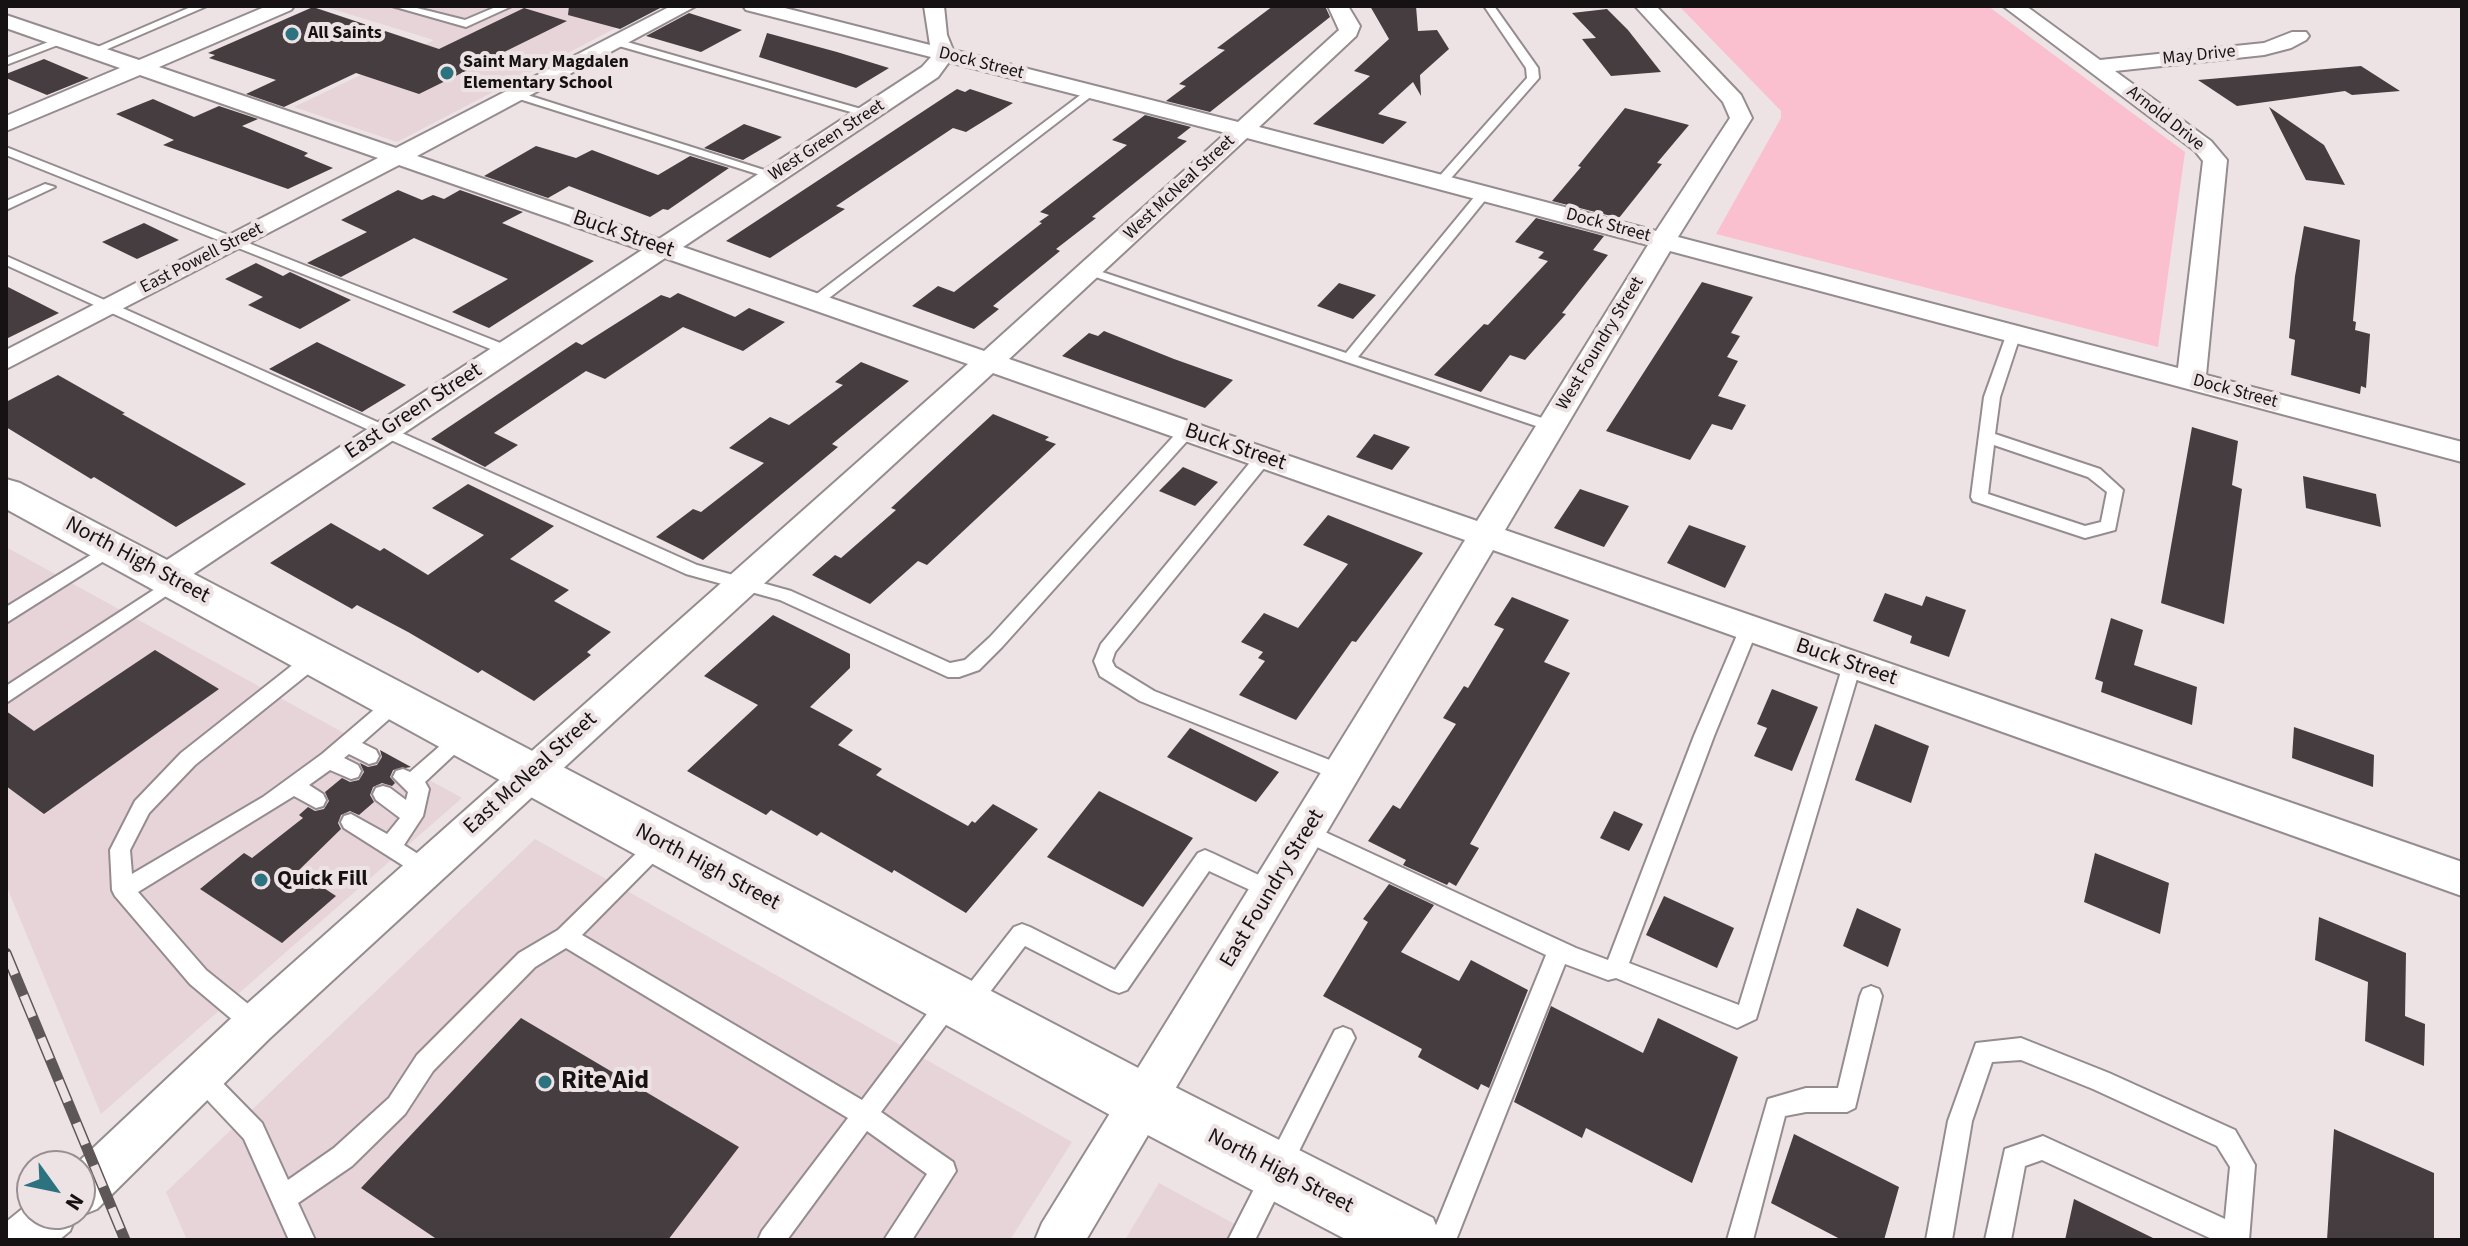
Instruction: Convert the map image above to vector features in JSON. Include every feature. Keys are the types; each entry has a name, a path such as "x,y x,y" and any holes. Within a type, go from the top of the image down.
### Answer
{"street":[{"name":"East Powell Street","path":"6,361 686,6"},
{"name":"Dock Street","path":"753,6 1485,193 2462,452"},
{"path":"934,6 937,35 944,54"},
{"name":"West McNeal Street","path":"988,362 1349,32 1350,26 1338,6"},
{"name":"West Foundry Street","path":"1486,536 1663,241 1741,118 1733,100 1645,6"},
{"name":"Arnold Drive","path":"2013,6 2203,146 2215,160 2191,380"},
{"path":"6,124 272,7"},
{"name":"Buck Street","path":"6,21 1188,431 2462,879"},
{"name":"May Drive","path":"2096,67 2264,49 2299,36"},
{"name":"West Green Street","path":"663,249 930,72 944,54"},
{"name":"East Green Street","path":"170,579 385,431 663,249"},
{"name":"East McNeal Street","path":"96,1177 255,1024 988,362"},
{"name":"North High Street","path":"6,492 1144,1102 1411,1240"},
{"name":"East Foundry Street","path":"1059,1240 1486,536"}],"lane":[{"path":"92,52 202,6"},
{"path":"397,6 461,24 504,6"},
{"path":"1441,182 1533,78 1532,68 1489,6"},
{"path":"6,62 59,41"},
{"path":"616,42 869,113"},
{"path":"815,302 1091,92"},
{"path":"517,95 774,175"},
{"path":"6,151 508,351"},
{"path":"6,206 49,187"},
{"path":"1349,359 1485,193"},
{"path":"6,260 692,570 785,595 948,670 972,665 996,642 1188,431"},
{"path":"6,280 28,269"},
{"path":"1088,272 1551,426"},
{"path":"1987,437 2094,473 2115,490 2109,526 2085,532 1979,497 1992,397 2014,333"},
{"path":"1263,458 1107,649 1103,661 1107,671 1147,696 1343,774"},
{"path":"6,616 112,548"},
{"path":"6,696 170,579"},
{"path":"1616,968 1704,736 1749,628"},
{"path":"255,1024 198,977 123,890 120,850 142,807 188,759 316,657"},
{"path":"1307,833 1559,951 1608,970 1616,968 1737,1017 1748,1012 1852,665"},
{"path":"123,890 294,786 397,701"},
{"path":"390,847 413,816 419,789 407,779 463,737"},
{"path":"348,744 369,756"},
{"path":"329,760 351,771"},
{"path":"294,786 316,800"},
{"path":"383,794 413,816"},
{"path":"351,822 425,869"},
{"path":"282,1199 343,1157 397,1106 425,1063 527,960 566,937 660,843"},
{"path":"771,1240 865,1115 959,1002 1022,934 1119,983 1205,859 1272,891"},
{"path":"566,937 865,1115 944,1171 897,1240"},
{"path":"1443,1240 1559,951"},
{"path":"1740,1240 1776,1107 1806,1100 1847,1100 1871,996"},
{"path":"1241,1240 1343,1038"},
{"path":"1939,1240 1960,1121 1984,1051 2021,1049 2101,1081 2226,1138 2243,1165 2236,1239 2043,1148 2014,1158 1998,1240"},
{"path":"202,1078 253,1131 302,1240"}],"shaded area":[{"name":"Saint Mary Magdalen Elementary School","path":"322,6 658,6 397,142 294,107 434,40"},
{"path":"1679,6 1988,6 2185,152 2158,347 1716,234 1781,118 1781,111"},
{"path":"6,547 462,798 101,1114 6,885"},
{"path":"535,839 1072,1142 1010,1240 187,1240 166,1192"},
{"path":"1159,1183 1264,1240 1125,1240"}],"building":[{"path":"569,6 664,6 620,29 568,15"},
{"path":"1273,6 1325,6 1330,17 1210,112 1166,101 1186,86 1179,84 1225,50 1217,48"},
{"path":"1370,6 1416,6 1418,31 1437,30 1449,49 1420,75 1421,96 1413,82 1378,114 1407,122 1383,144 1313,124 1370,76 1354,71 1389,39"},
{"path":"313,7 439,49 524,8 567,21 419,94 356,73 284,107 246,94 276,80 209,58 215,55 208,53"},
{"path":"1607,9 1661,72 1611,76 1582,39 1596,38 1572,13"},
{"path":"689,13 742,30 701,52 646,36"},
{"path":"767,33 889,68 856,88 759,57"},
{"path":"44,59 89,78 47,95 6,78 6,74"},
{"path":"2361,66 2400,91 2352,95 2345,91 2237,106 2198,80"},
{"path":"957,89 965,92 970,89 1013,103 966,132 953,128 836,206 845,209 770,258 726,241"},
{"path":"153,99 194,117 219,106 258,119 242,126 308,153 304,156 333,168 288,189 163,145 174,140 116,114"},
{"path":"2269,107 2324,145 2345,185 2306,180"},
{"path":"1625,108 1689,125 1657,163 1662,164 1619,218 1552,201 1581,167 1578,166"},
{"path":"1145,115 1191,127 1177,138 1187,141 1056,249 1060,251 993,306 999,309 974,329 912,306 938,286 954,292 1042,223 1039,222 1049,215 1040,212 1127,145 1112,140"},
{"path":"744,124 782,137 743,160 704,148"},
{"path":"536,146 576,158 592,150 658,175 690,156 729,168 668,210 663,209 650,217 569,186 548,198 484,176"},
{"path":"398,190 422,200 433,195 444,199 460,190 523,212 502,223 594,261 489,328 452,312 508,279 414,238 341,277 307,263 367,232 341,220"},
{"path":"1536,218 1604,236 1593,250 1608,255 1562,313 1566,314 1525,360 1510,355 1481,392 1434,375 1484,324 1488,325 1548,261 1538,258 1544,252 1515,242"},
{"path":"144,223 179,240 137,259 102,242"},
{"path":"2304,226 2360,240 2353,321 2356,322 2355,330 2370,334 2366,388 2361,386 2360,394 2291,375 2295,340 2289,338"},
{"path":"256,263 283,276 290,272 351,300 300,329 248,305 263,297 225,279"},
{"path":"1702,282 1753,297 1731,333 1740,336 1727,357 1738,361 1718,396 1746,405 1732,430 1712,424 1690,460 1606,431"},
{"path":"1339,283 1376,295 1353,319 1317,306"},
{"path":"6,286 59,313 6,339"},
{"path":"678,293 735,317 749,308 785,322 743,351 683,327 605,379 586,371 494,433 518,445 485,467 431,439 576,342 582,345 661,295 670,298"},
{"path":"1104,331 1233,380 1205,408 1062,356 1089,333 1098,336"},
{"path":"317,342 406,385 362,412 269,369"},
{"path":"861,362 909,381 832,444 838,447 703,560 656,537 693,509 701,512 764,463 729,448 770,417 789,425 843,385 835,382"},
{"path":"58,375 246,484 176,527 6,427 6,402"},
{"path":"993,414 1049,437 1045,440 1056,444 927,565 918,561 870,604 812,575 835,555 841,558 896,510 891,508"},
{"path":"2192,427 2238,441 2232,485 2242,489 2224,624 2161,603"},
{"path":"1374,434 1410,447 1392,470 1356,457"},
{"path":"1183,467 1218,482 1195,506 1159,491"},
{"path":"2303,476 2376,494 2381,527 2306,508"},
{"path":"468,484 554,526 510,559 569,590 554,601 611,632 587,652 591,655 534,701 482,670 478,673 357,605 352,609 270,563 331,523 380,551 384,548 428,575 484,535 432,508"},
{"path":"1580,489 1629,506 1604,547 1554,528"},
{"path":"1328,515 1423,553 1356,642 1352,641 1296,720 1239,695 1265,661 1258,658 1263,652 1241,642 1264,613 1298,628 1348,564 1303,545"},
{"path":"1689,525 1746,546 1725,588 1667,563"},
{"path":"1885,593 1922,606 1926,596 1966,610 1949,657 1910,643 1912,636 1873,621"},
{"path":"1512,597 1569,620 1544,662 1570,673 1470,844 1479,848 1456,886 1449,882 1447,885 1403,865 1406,860 1368,841 1393,805 1400,809 1456,724 1443,718 1464,686 1468,688 1504,629 1494,625"},
{"path":"773,615 850,654 850,668 810,707 853,730 838,745 882,769 876,775 968,826 993,804 1038,829 966,913 894,870 892,873 821,832 817,836 771,810 766,815 687,771 758,705 704,676"},
{"path":"2111,618 2143,630 2134,665 2197,687 2192,725 2101,692 2103,682 2095,679"},
{"path":"155,650 219,689 44,814 6,786 6,711 34,731"},
{"path":"1772,689 1818,707 1792,771 1754,756 1767,728 1757,724"},
{"path":"1875,724 1929,746 1911,803 1855,780"},
{"path":"2294,727 2374,755 2373,787 2292,758"},
{"path":"1190,728 1279,772 1256,802 1167,757"},
{"name":"Quick Fill","path":"380,750 411,767 393,770 390,777 395,783 392,786 382,783 373,787 370,795 374,802 359,815 350,811 341,815 338,823 341,829 298,871 336,896 282,943 200,889 244,853 252,858 303,818 299,815 308,807 315,811 324,809 329,801 325,792 342,778 350,782 359,780 364,772 360,763 368,767 377,765 382,757"},
{"path":"1099,791 1193,838 1143,907 1047,857"},
{"path":"1614,811 1643,824 1629,851 1600,838"},
{"path":"2095,853 2169,883 2160,934 2084,902"},
{"path":"1389,884 1434,905 1401,952 1459,981 1471,960 1528,990 1489,1088 1481,1084 1478,1090 1418,1057 1422,1049 1323,996 1368,922 1363,919"},
{"path":"1664,896 1734,928 1717,968 1646,935"},
{"path":"1857,908 1901,929 1888,967 1843,946"},
{"path":"2319,917 2406,953 2405,1016 2425,1024 2424,1066 2365,1041 2368,982 2315,960"},
{"path":"1551,1006 1643,1053 1658,1018 1738,1057 1692,1183 1586,1128 1582,1138 1514,1102"},
{"name":"Rite Aid","path":"521,1018 739,1147 668,1240 438,1240 361,1188"},
{"path":"2334,1129 2434,1173 2434,1240 2327,1240"},
{"path":"1794,1134 1899,1187 1884,1240 1842,1240 1771,1203"},
{"path":"2074,1199 2157,1240 2065,1240"}],"railway":[{"path":"6,953 125,1240"}],"place":[{"name":"All Saints","path":"292,34"},
{"name":"Saint Mary Magdalen Elementary School","path":"447,73"},
{"name":"Quick Fill","path":"261,880"},
{"name":"Rite Aid","path":"545,1082"}]}
